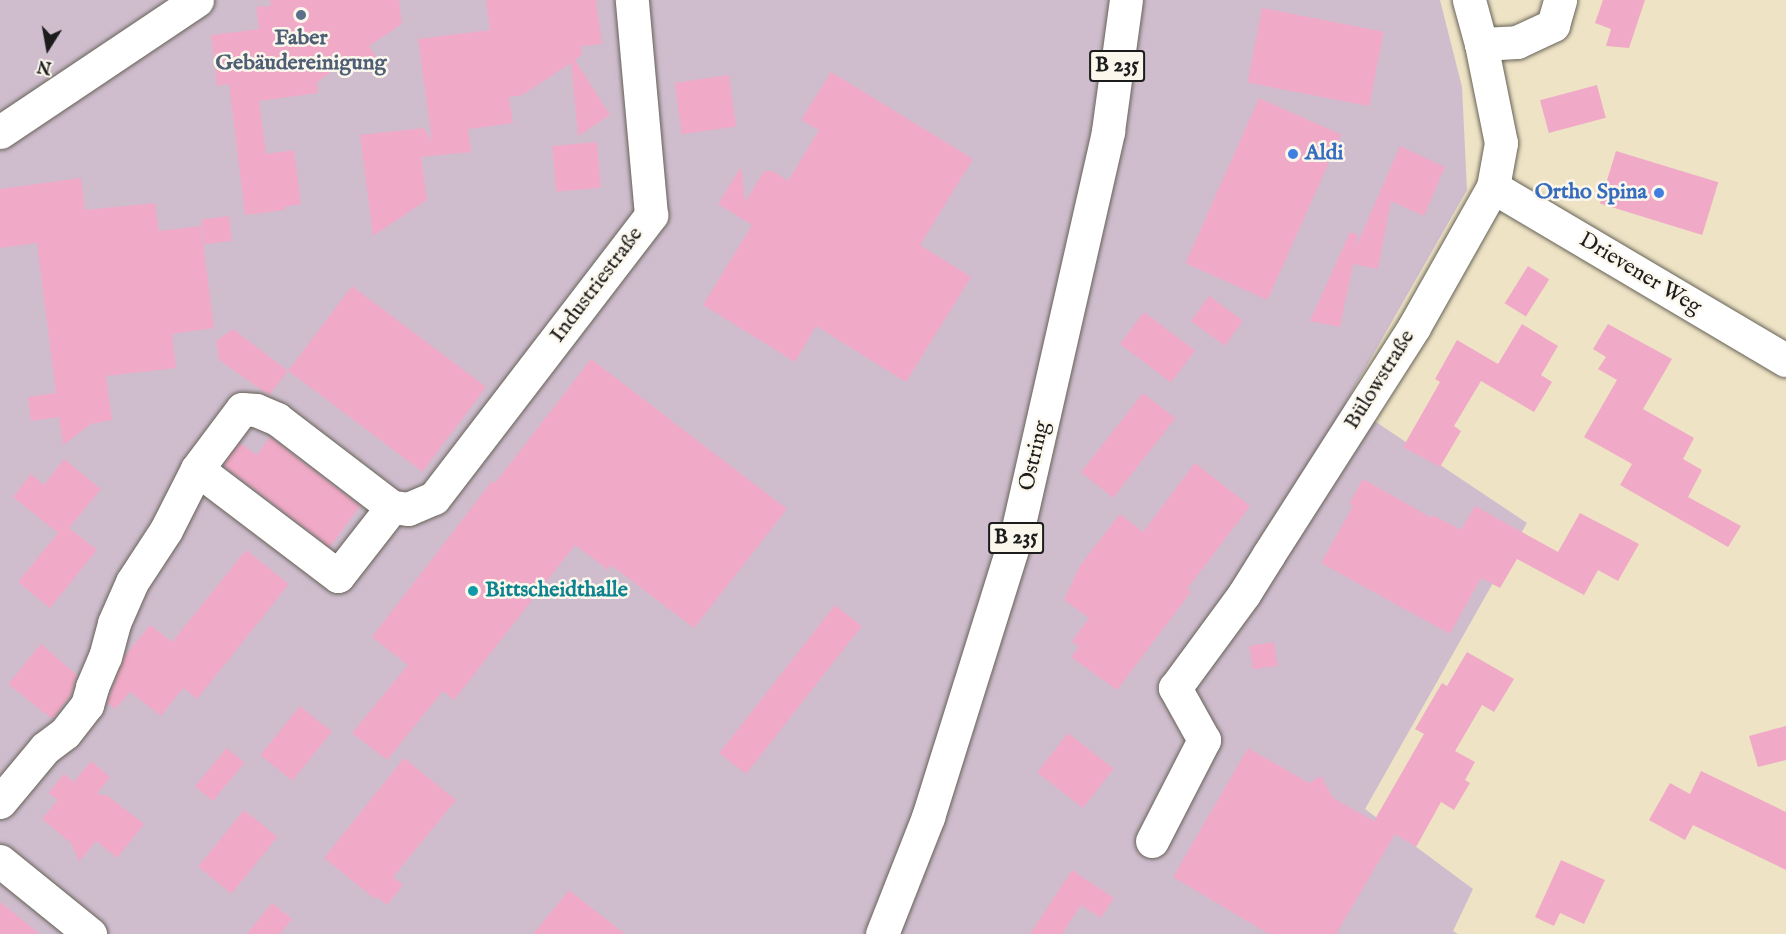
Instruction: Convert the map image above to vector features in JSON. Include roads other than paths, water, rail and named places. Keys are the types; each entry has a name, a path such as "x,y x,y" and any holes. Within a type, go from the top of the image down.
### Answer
{"street":[{"path":"2,127 197,0"},
{"name":"Industriestraße","path":"393,507 408,509 434,498 651,215 633,0"},
{"name":"Ostring","path":"882,934 928,817 1016,537 1108,131 1126,0"},
{"name":"Bülowstraße","path":"1152,841 1204,740 1174,688 1257,574 1414,327 1493,187 1501,143 1481,44 1469,0"},
{"path":"1481,44 1517,42 1553,25 1560,0"},
{"name":"Drievener Weg","path":"1493,187 1786,360"},
{"path":"0,802 45,748 65,733 87,705 105,657 114,623 132,582 166,530 197,469 242,409 256,410 277,419 393,507 338,576 197,469"},
{"path":"0,861 90,934"}],"place":[{"name":"Faber Gebäudereinigung","path":"301,15"},
{"name":"Aldi","path":"1293,154"},
{"name":"Ortho Spina","path":"1659,193"},
{"name":"Bittscheidthalle","path":"473,591"}]}
